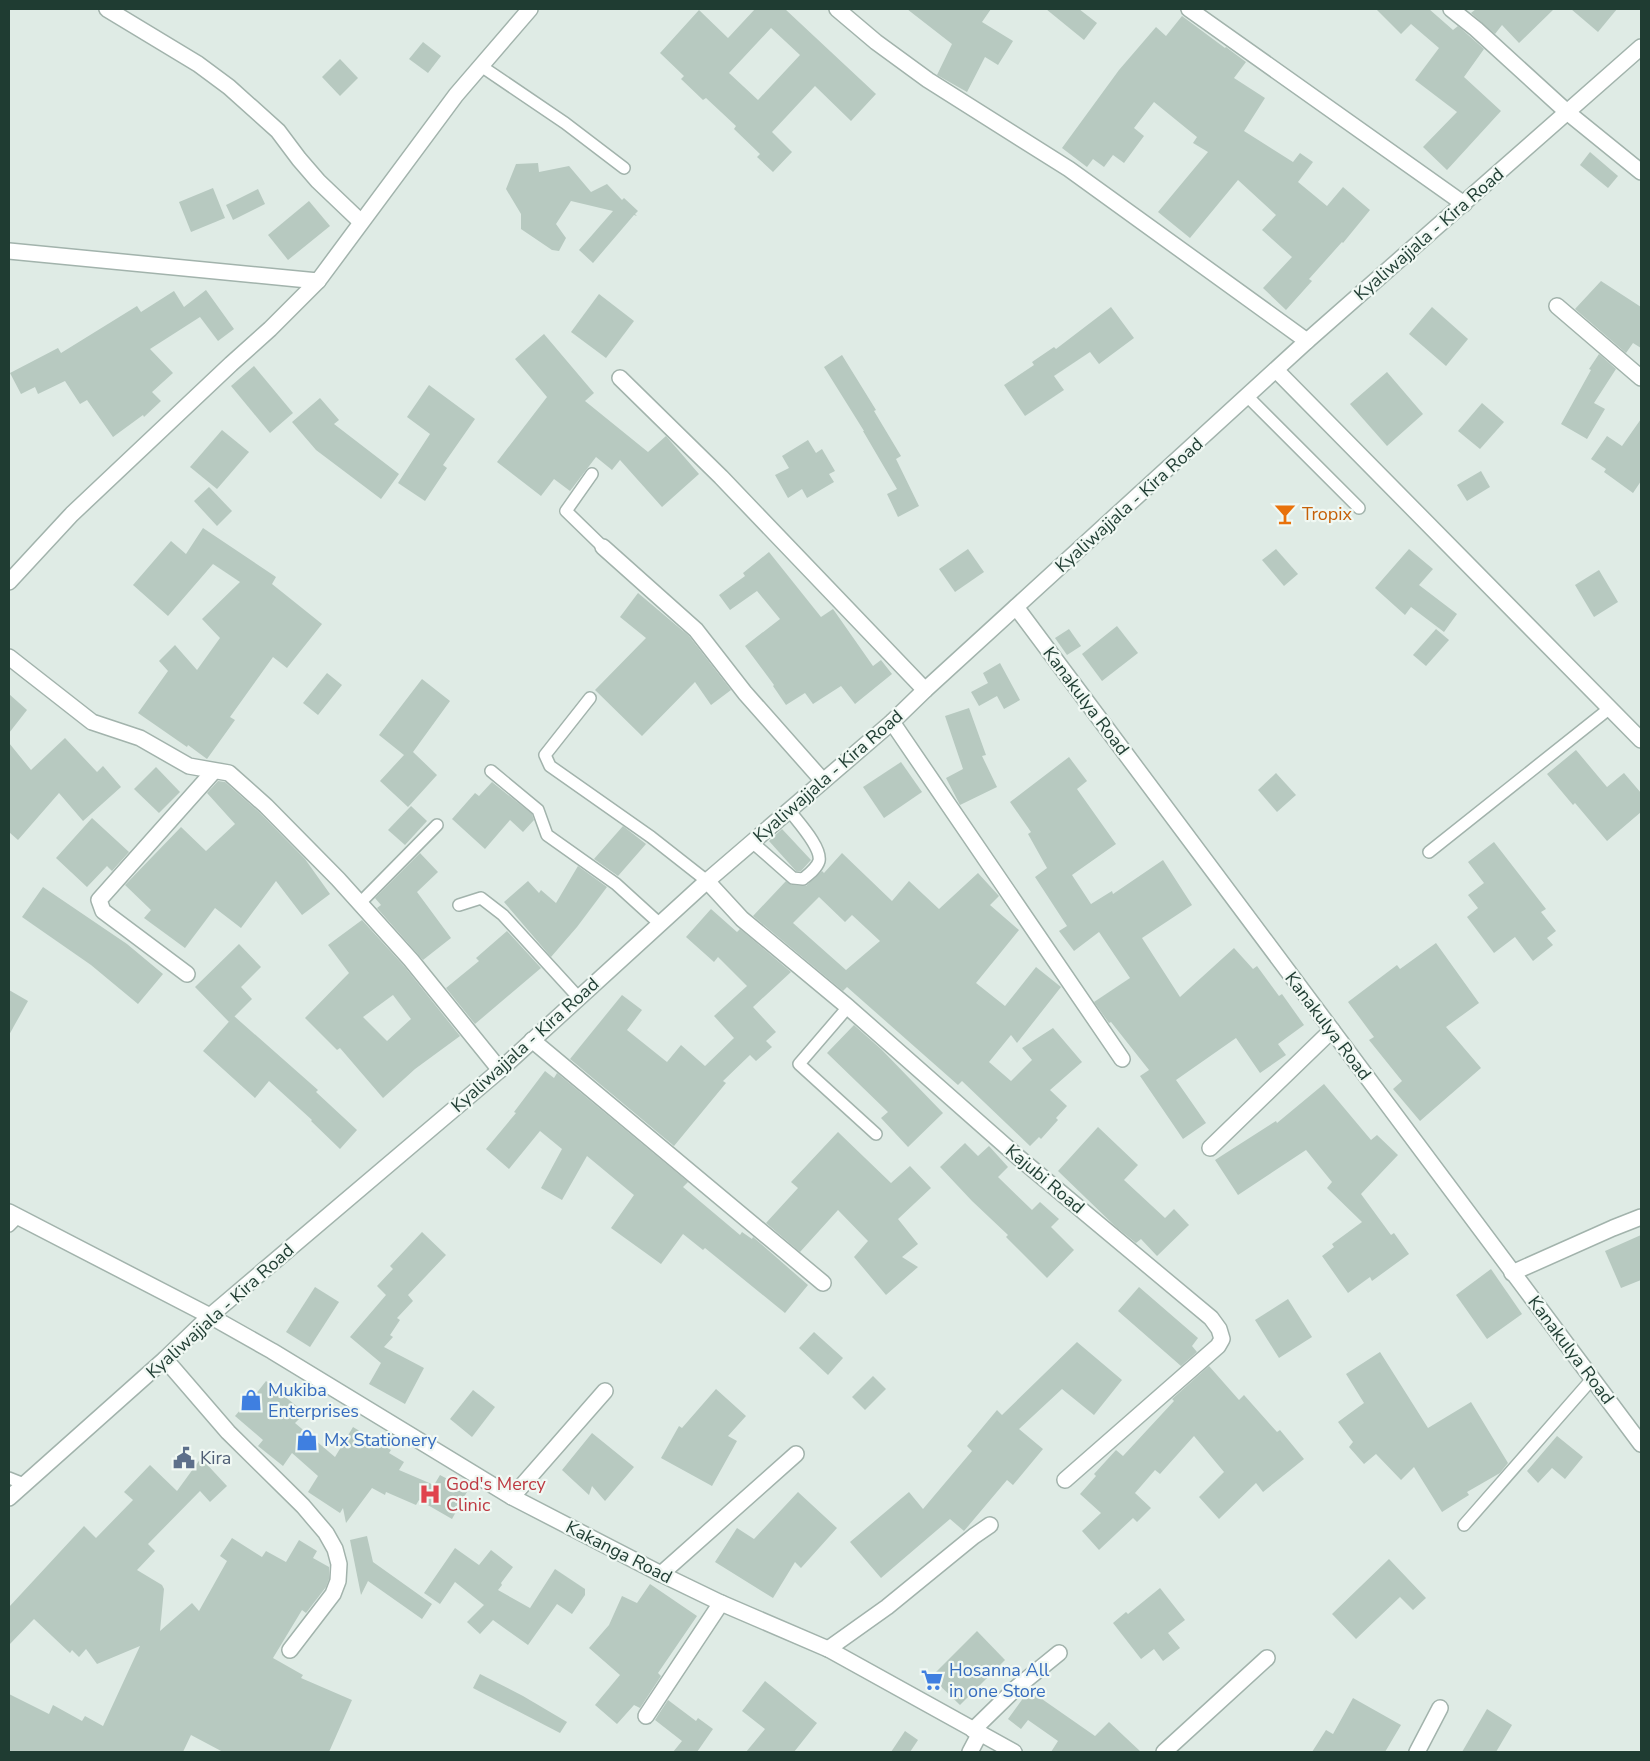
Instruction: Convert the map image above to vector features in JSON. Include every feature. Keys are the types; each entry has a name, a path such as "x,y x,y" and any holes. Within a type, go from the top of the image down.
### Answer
{"street":[{"path":"107,9 198,64 229,87 278,132 318,181 361,222"},
{"path":"10,579 72,514 318,282 456,96 530,9"},
{"path":"837,9 876,42 928,80 1069,169 1307,342"},
{"path":"1189,9 1464,204"},
{"path":"1451,9 1476,28 1567,112 1641,172"},
{"name":"Kyaliwajjala - Kira Road","path":"9,1498 165,1359 210,1316 500,1070 707,881 892,722 1307,342 1641,47"},
{"path":"9,251 318,282"},
{"path":"1557,306 1641,378"},
{"path":"1276,370 1641,740"},
{"path":"620,378 721,477 925,690"},
{"path":"603,547 696,630 746,693 823,781"},
{"name":"Kanakulya Road","path":"1016,607 1641,1444"},
{"path":"9,657 92,722 140,738 189,766 229,773 266,806 360,903 411,960 500,1070"},
{"path":"892,722 1122,1058"},
{"path":"187,974 103,911 99,900 214,771"},
{"name":"Kajubi Road","path":"707,881 742,919 848,1007 1018,1157 1212,1318 1219,1329 1222,1339 1218,1346 1065,1480"},
{"path":"1210,1148 1332,1030"},
{"path":"532,1040 823,1283"},
{"path":"1512,1273 1641,1217"},
{"name":"Kakanga Road","path":"12,1219 210,1316 272,1351 512,1497 660,1574 828,1649 1014,1752"},
{"path":"165,1359 228,1432 303,1506 326,1533 335,1549 339,1564 338,1581 333,1594 290,1650"},
{"path":"512,1497 605,1391"},
{"path":"660,1574 796,1454"},
{"path":"828,1649 887,1607 990,1525"},
{"path":"646,1716 722,1603"},
{"path":"970,1752 976,1731 1016,1688 1059,1653"},
{"path":"1164,1752 1267,1658"},
{"path":"1417,1752 1440,1708"}],"lane":[{"path":"481,66 565,123 624,168"},
{"path":"1248,397 1359,508"},
{"path":"592,474 566,511 603,547"},
{"path":"590,698 545,755 550,766 651,837 707,881"},
{"path":"1429,852 1610,708"},
{"path":"490,771 538,810 547,835 616,884 660,924"},
{"path":"752,842 794,878 803,879 815,868 819,860 817,849 789,810"},
{"path":"360,903 437,825"},
{"path":"459,905 481,898 503,915 579,998"},
{"path":"848,1007 799,1064 876,1134"},
{"path":"1464,1525 1592,1379"},
{"path":"9,1478 24,1484"}],"building":[{"path":"755,9 785,9 876,94 851,121 815,86 772,132 792,152 773,172 757,157 760,154 734,129 736,126 706,98 703,100 681,79 684,76 660,53 699,10 728,38","holes":["771,28 800,55 758,100 729,73"]},
{"path":"907,9 991,9 982,22 1013,41 998,65 985,57 967,92 937,75 952,44"},
{"path":"1046,9 1079,9 1097,23 1084,40"},
{"path":"1376,9 1429,9 1453,30 1458,26 1484,49 1464,77 1501,111 1447,170 1423,147 1457,112 1415,80 1439,48 1411,24 1401,34"},
{"path":"1476,9 1554,9 1519,43 1502,25 1495,34 1471,13"},
{"path":"1571,9 1617,9 1598,32"},
{"path":"1182,16 1246,62 1234,78 1265,98 1244,131 1293,162 1300,153 1313,162 1298,182 1327,206 1343,187 1370,210 1343,243 1309,279 1312,281 1286,310 1263,288 1292,257 1262,230 1276,215 1238,180 1190,238 1158,212 1208,152 1193,143 1197,137 1154,102 1134,128 1144,136 1124,163 1113,155 1104,167 1093,159 1087,167 1062,148 1119,70 1156,27 1166,36"},
{"path":"423,42 441,56 428,73 409,59"},
{"path":"340,59 358,78 340,96 322,77"},
{"path":"1590,152 1618,176 1608,188 1580,165"},
{"path":"538,163 539,172 569,166 591,192 607,184 622,200 624,198 638,211 635,214 637,216 634,215 593,263 579,250 613,211 571,201 556,224 566,238 559,251 552,250 521,229 521,214 506,189 516,164"},
{"path":"213,188 225,218 191,232 179,202"},
{"path":"258,189 265,204 233,220 226,205"},
{"path":"309,201 330,226 288,260 268,235"},
{"path":"1601,281 1641,307 1641,348 1633,343 1626,353 1575,309"},
{"path":"206,290 234,329 218,341 200,317 150,349 173,373 152,392 161,401 144,417 143,415 113,437 87,400 80,404 65,381 38,394 35,387 21,394 10,373 58,348 61,353 137,306 141,312 174,291 184,307"},
{"path":"599,294 634,321 606,358 571,332"},
{"path":"1111,307 1134,338 1099,364 1090,352 1054,376 1064,390 1025,416 1004,385 1034,365 1032,362 1054,347 1056,349"},
{"path":"1432,307 1468,339 1446,366 1409,334"},
{"path":"544,334 594,393 585,401 648,452 666,436 699,474 662,507 620,460 612,470 596,457 570,491 554,479 541,496 497,462 547,397 515,359"},
{"path":"1599,354 1616,369 1594,403 1605,409 1587,439 1561,424 1591,370 1589,369"},
{"path":"842,355 876,410 874,411 901,456 896,459 919,506 898,517 887,494 897,489 824,367"},
{"path":"254,366 293,413 270,433 231,386"},
{"path":"1387,372 1423,414 1387,446 1350,404"},
{"path":"429,385 475,419 443,465 447,468 425,501 398,483 430,434 407,417"},
{"path":"320,398 339,420 334,424 399,474 381,499 316,450 292,422"},
{"path":"1482,403 1504,422 1480,449 1458,431"},
{"path":"1641,419 1641,481 1633,493 1604,472 1606,469 1591,459 1607,436 1622,446"},
{"path":"222,430 249,452 217,489 190,467"},
{"path":"808,440 816,453 822,449 835,471 829,474 834,482 807,498 802,489 788,498 775,475 789,468 782,456"},
{"path":"1481,471 1490,487 1467,501 1457,485"},
{"path":"209,487 232,511 217,526 194,501"},
{"path":"203,528 276,577 272,584 322,624 287,668 273,657 230,717 235,720 207,759 138,713 168,671 159,661 175,645 197,670 220,638 202,619 240,582 213,564 168,616 133,585 171,541 186,554"},
{"path":"968,549 984,572 955,592 939,569"},
{"path":"1276,549 1298,574 1284,586 1262,560"},
{"path":"1409,549 1433,569 1419,585 1457,614 1444,632 1411,607 1405,615 1375,588"},
{"path":"769,552 821,617 833,609 873,666 881,660 892,674 855,704 841,686 813,704 805,693 786,705 774,685 745,646 780,619 757,591 730,610 719,595 745,576 743,573"},
{"path":"1599,570 1618,602 1594,617 1575,585"},
{"path":"638,593 689,636 731,690 711,705 695,682 642,736 595,690 646,638 620,617"},
{"path":"1117,626 1138,653 1102,681 1082,654"},
{"path":"1069,629 1081,646 1067,655 1055,638"},
{"path":"1436,629 1449,640 1426,666 1413,655"},
{"path":"1000,663 1020,700 1004,709 997,696 979,706 971,692 988,683 983,673"},
{"path":"327,673 342,685 318,715 303,703"},
{"path":"422,679 450,701 413,752 437,775 408,807 380,781 404,755 379,735"},
{"path":"9,694 27,710 9,733"},
{"path":"969,708 986,755 982,756 997,787 960,805 946,778 963,769 945,716"},
{"path":"65,738 97,772 103,766 121,787 83,821 59,793 18,840 9,832 9,743 31,770"},
{"path":"1576,750 1607,787 1624,773 1641,793 1641,812 1607,841 1575,803 1573,805 1547,774"},
{"path":"1069,757 1087,781 1077,789 1116,844 1072,875 1091,904 1112,891 1113,894 1163,860 1192,905 1142,938 1180,997 1234,948 1253,969 1257,966 1279,996 1282,994 1304,1025 1278,1044 1286,1055 1260,1073 1236,1038 1176,1080 1206,1123 1183,1139 1140,1076 1149,1070 1111,1022 1109,1023 1094,1002 1130,978 1099,932 1074,951 1059,931 1067,926 1035,877 1047,868 1028,834 1031,832 1010,802"},
{"path":"901,762 922,792 884,818 863,787"},
{"path":"156,767 180,792 159,813 134,789"},
{"path":"1276,773 1296,795 1277,812 1258,790"},
{"path":"218,781 225,782 260,813 305,859 330,894 302,915 276,881 241,928 215,908 185,948 144,918 151,910 125,885 181,827 206,851 235,824 207,793"},
{"path":"492,782 532,814 534,820 523,832 510,820 485,849 452,819 475,793 479,796"},
{"path":"411,806 427,821 405,845 388,830"},
{"path":"92,818 129,852 112,871 107,866 87,887 56,858"},
{"path":"623,826 646,844 618,876 594,859"},
{"path":"782,829 811,860 801,871 796,871 769,841"},
{"path":"1494,842 1546,909 1541,912 1556,931 1547,938 1553,945 1533,961 1515,937 1494,953 1467,917 1478,908 1468,895 1484,883 1468,862"},
{"path":"420,853 438,872 417,892 451,938 423,960 377,908 381,905 375,898"},
{"path":"842,853 892,901 909,881 939,909 978,873 999,896 990,905 1019,930 976,983 1005,1006 1036,967 1061,987 1017,1043 1011,1035 989,1062 1011,1081 1032,1060 1022,1048 1053,1028 1082,1062 1050,1090 1067,1106 1056,1118 1058,1120 1041,1139 1039,1137 1030,1146 962,1081 958,1085 847,987 843,991 753,916 786,881 792,885 806,886 822,871 824,873","holes":["819,897 845,922 852,915 880,941 846,970 793,923"]},
{"path":"578,866 607,887 577,927 551,957 504,902 528,881 539,893 541,890 556,903"},
{"path":"43,887 127,944 163,974 138,1004 91,965 22,917"},
{"path":"711,909 737,932 740,929 791,972 753,1007 776,1032 766,1041 772,1047 756,1061 750,1055 723,1081 726,1083 674,1146 570,1059 622,995 642,1010 627,1030 667,1062 681,1045 705,1066 734,1038 714,1016 747,986 718,957 714,962 686,937"},
{"path":"362,920 404,966 460,1036 415,1069 383,1098 340,1048 337,1050 305,1018 349,973 328,945","holes":["393,995 411,1019 387,1041 363,1017"]},
{"path":"507,931 541,968 475,1024 446,988 479,961 476,958"},
{"path":"1436,943 1479,1003 1446,1027 1481,1068 1420,1121 1393,1089 1402,1081 1369,1040 1374,1037 1348,1002 1397,965 1400,969"},
{"path":"239,944 261,967 241,987 252,999 229,1022 195,987"},
{"path":"9,990 28,1001 9,1035"},
{"path":"234,1016 318,1090 316,1092 357,1130 340,1149 312,1120 269,1081 255,1098 203,1051"},
{"path":"854,1025 881,1049 943,1113 908,1147 881,1118 888,1112 827,1053"},
{"path":"545,1071 554,1078 557,1073 688,1182 683,1187 740,1235 742,1232 752,1239 753,1237 808,1285 785,1313 705,1248 703,1250 683,1234 661,1264 611,1228 634,1195 587,1156 562,1200 541,1188 562,1149 540,1131 509,1169 486,1149 516,1113 514,1112"},
{"path":"1324,1084 1371,1140 1377,1135 1398,1155 1361,1194 1391,1235 1394,1233 1409,1254 1372,1281 1370,1277 1348,1293 1322,1256 1334,1247 1332,1244 1362,1222 1327,1188 1332,1182 1306,1150 1238,1195 1215,1160 1276,1121 1277,1123"},
{"path":"1098,1127 1138,1165 1124,1180 1165,1218 1174,1209 1189,1225 1157,1256 1141,1239 1136,1243 1116,1227 1058,1171"},
{"path":"838,1132 891,1183 910,1166 931,1188 898,1219 918,1244 902,1257 918,1267 886,1295 854,1257 868,1241 838,1210 800,1252 766,1223 798,1188 791,1182"},
{"path":"965,1143 978,1156 989,1146 1008,1167 998,1177 1032,1210 1040,1202 1059,1219 1051,1227 1074,1250 1047,1278 1006,1237 1008,1235 940,1167"},
{"path":"422,1232 446,1255 408,1295 413,1301 397,1318 400,1320 390,1335 393,1337 384,1347 424,1368 405,1404 369,1384 381,1363 350,1337 386,1295 377,1286 393,1269 390,1266"},
{"path":"1641,1235 1641,1280 1621,1288 1605,1251"},
{"path":"1491,1269 1522,1314 1487,1339 1456,1295"},
{"path":"315,1287 339,1302 310,1347 286,1332"},
{"path":"1139,1287 1198,1338 1192,1346 1197,1352 1181,1366 1118,1311"},
{"path":"1288,1299 1312,1337 1279,1358 1255,1320"},
{"path":"814,1332 843,1358 828,1375 799,1348"},
{"path":"1077,1342 1122,1380 1094,1415 1062,1389 1019,1429 1043,1449 1013,1485 1007,1480 964,1531 950,1519 881,1578 850,1542 909,1492 923,1509 972,1451 967,1446 997,1410 1002,1415"},
{"path":"1380,1352 1428,1428 1471,1402 1508,1463 1500,1473 1467,1492 1469,1495 1442,1512 1414,1467 1401,1480 1376,1454 1364,1464 1349,1447 1353,1442 1338,1422 1364,1403 1346,1374"},
{"path":"1209,1366 1239,1400 1244,1395 1277,1432 1280,1430 1304,1459 1263,1492 1256,1483 1219,1519 1199,1497 1224,1472 1194,1436 1160,1474 1155,1470 1135,1493 1151,1508 1137,1522 1133,1518 1099,1550 1082,1531 1101,1513 1080,1494 1096,1476 1094,1474 1116,1450 1123,1456 1174,1401 1172,1399"},
{"path":"873,1376 886,1389 865,1410 852,1397"},
{"path":"266,1381 305,1413 295,1423 335,1457 353,1427 391,1450 389,1453 404,1462 399,1470 434,1485 440,1475 468,1490 452,1519 419,1500 416,1505 386,1492 385,1495 372,1488 346,1523 343,1508 340,1513 308,1492 318,1476 292,1453 283,1466 258,1446 263,1440 235,1416"},
{"path":"716,1389 746,1416 728,1436 737,1441 712,1486 661,1458 679,1426 682,1428"},
{"path":"473,1390 495,1407 472,1437 450,1419"},
{"path":"592,1433 634,1467 605,1501 592,1486 589,1495 562,1470"},
{"path":"1557,1436 1583,1457 1565,1479 1552,1468 1538,1483 1527,1471"},
{"path":"201,1458 227,1486 210,1502 200,1491 148,1544 155,1551 137,1570 162,1585 164,1589 160,1631 192,1603 199,1611 227,1561 220,1556 232,1538 262,1557 266,1551 286,1562 299,1540 317,1551 313,1558 329,1567 329,1579 326,1587 306,1613 302,1610 273,1658 303,1675 301,1678 352,1700 329,1752 223,1752 191,1735 183,1752 9,1752 9,1694 49,1714 53,1705 82,1721 85,1716 103,1726 140,1646 97,1664 86,1649 79,1657 72,1650 70,1653 34,1619 9,1645 9,1607 84,1526 96,1538 133,1500 124,1492 150,1465 177,1491"},
{"path":"798,1492 837,1528 801,1568 795,1562 773,1598 715,1562 737,1528 754,1539"},
{"path":"367,1536 373,1562 432,1604 422,1619 368,1581 361,1595 350,1540"},
{"path":"455,1548 479,1565 491,1550 513,1567 498,1590 530,1608 555,1569 585,1589 585,1595 572,1614 557,1604 528,1645 493,1620 480,1634 467,1622 484,1605 455,1582 440,1604 424,1593"},
{"path":"1389,1559 1426,1598 1413,1610 1400,1597 1356,1639 1332,1614"},
{"path":"650,1584 697,1616 658,1673 661,1676 640,1708 634,1705 617,1724 595,1705 620,1675 589,1648 609,1625 622,1596 637,1603"},
{"path":"1160,1588 1185,1620 1168,1633 1180,1648 1163,1661 1154,1649 1141,1659 1113,1623 1126,1612 1128,1614"},
{"path":"977,1631 1005,1660 960,1705 931,1677"},
{"path":"480,1674 523,1696 567,1722 560,1733 473,1688"},
{"path":"765,1681 817,1723 794,1752 746,1752 765,1729 742,1711"},
{"path":"1029,1690 1095,1736 1109,1722 1141,1752 1051,1752 1058,1741 1028,1720 1021,1729 1008,1719"},
{"path":"1353,1698 1401,1725 1385,1752 1312,1752 1326,1730 1333,1734"},
{"path":"668,1700 696,1721 698,1718 713,1729 697,1752 673,1752 682,1741 655,1720"},
{"path":"1487,1709 1512,1725 1496,1752 1462,1752"},
{"path":"905,1731 918,1740 910,1752 891,1752"}],"place":[{"name":"Tropix","path":"1285,514"},
{"name":"Mukiba Enterprises","path":"251,1400"},
{"name":"Mx Stationery","path":"307,1440"},
{"name":"Kira","path":"184,1458"},
{"name":"God's Mercy Clinic","path":"430,1494"},
{"name":"Hosanna All in one Store","path":"932,1680"}]}
